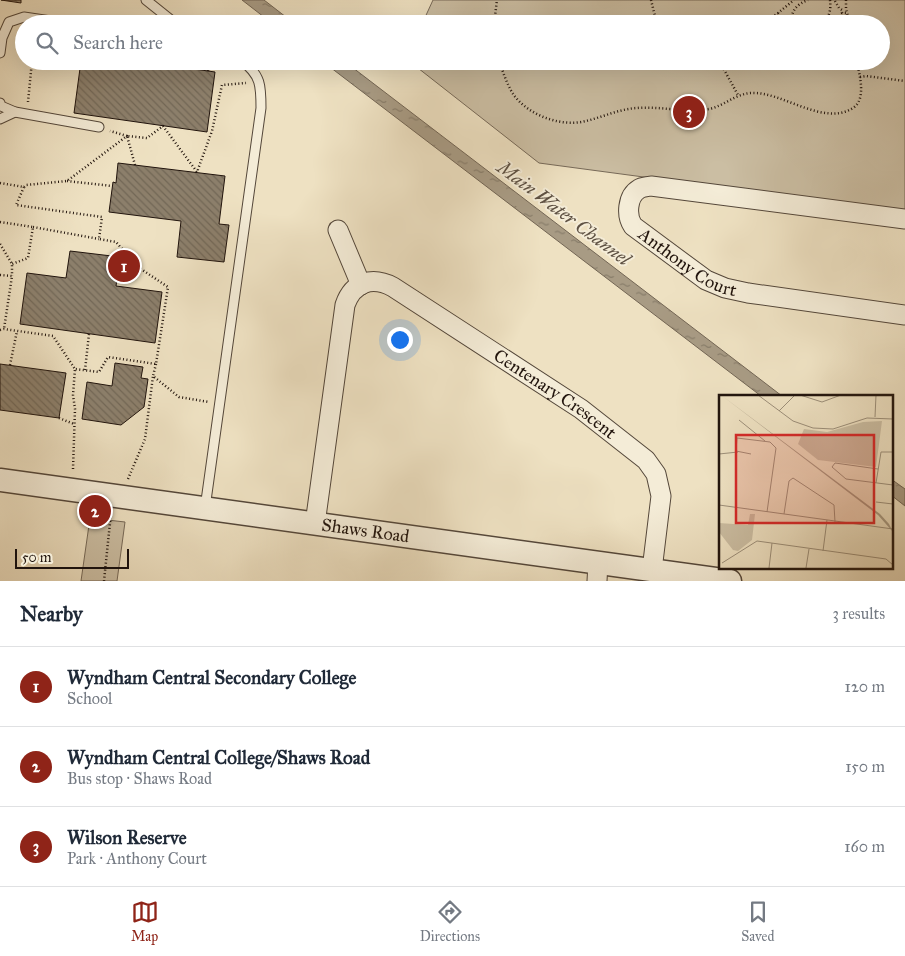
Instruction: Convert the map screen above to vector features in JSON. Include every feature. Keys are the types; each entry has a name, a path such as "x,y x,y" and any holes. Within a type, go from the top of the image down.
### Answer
{"street":[{"name":"Anthony Court","path":"905,219 650,186 637,190 628,213 630,221 637,229 706,280 725,288 748,293 905,315"},
{"path":"315,524 345,305 350,294 361,285 338,230"},
{"name":"Centenary Crescent","path":"361,285 377,281 393,287 581,409 646,460 656,474 661,496 652,570"},
{"name":"Shaws Road","path":"0,480 315,524 598,572 652,570 730,581"}],"lane":[{"path":"146,0 165,15"},
{"path":"0,52 2,38 9,22 15,20"},
{"path":"205,508 261,108 261,86 253,70"},
{"path":"0,103 1,106 15,112 99,128"},
{"path":"0,119 15,112"}],"path":[{"path":"495,15 497,0"},
{"path":"651,0 655,15"},
{"path":"778,13 794,0"},
{"path":"792,15 798,6 808,0"},
{"path":"829,15 830,0"},
{"path":"831,5 835,0 842,13 847,13 846,0"},
{"path":"31,70 28,104 36,105"},
{"path":"502,70 517,99 530,110 559,123 574,124 619,111 637,108 710,109 738,95 752,93 765,94 819,112 836,112 855,107 859,100 861,91 859,70"},
{"path":"724,70 738,95"},
{"path":"860,77 905,81"},
{"path":"99,128 127,136 147,138 163,126 197,172 212,131 222,85 248,83 246,78"},
{"path":"127,136 135,165"},
{"path":"67,181 127,136"},
{"path":"0,184 24,187 26,185 67,181 112,186"},
{"path":"24,187 16,205 102,217 99,239"},
{"path":"0,222 116,242 138,267 168,287 153,376 145,439 128,476 126,498"},
{"path":"12,264 28,258 33,227"},
{"path":"0,244 12,264 4,329"},
{"path":"0,275 12,276"},
{"path":"0,330 53,336 75,369 72,469"},
{"path":"10,366 17,331"},
{"path":"85,370 89,334"},
{"path":"75,369 100,372 108,357 156,364"},
{"path":"153,376 179,397 211,402"},
{"path":"60,418 74,424"},
{"path":"104,581 110,517"}],"shaded area":[{"path":"433,0 905,0 905,212 539,163 420,70 890,70 890,15 426,15"},
{"path":"90,518 125,522 117,581 81,581"}],"water":[{"path":"242,0 264,0 283,15 261,15"},
{"path":"334,70 356,70 781,395 760,395"},
{"path":"892,480 905,489 905,506 892,496"}],"building":[{"path":"1,0 21,0 21,3"},
{"path":"80,70 201,70 215,72 207,132 74,113"},
{"path":"118,163 225,176 219,224 229,225 224,262 177,257 181,221 109,212 113,182 116,183"},
{"path":"70,251 120,257 116,286 162,292 155,343 20,324 27,273 66,278"},
{"path":"115,363 143,367 141,378 148,379 144,407 121,425 82,419 87,382 112,386"},
{"path":"0,364 66,373 59,418 0,410"}],"place":[{"name":"Wilson Reserve","path":"689,112"},
{"name":"Wyndham Central Secondary College","path":"124,266"},
{"name":"Wyndham Central College/Shaws Road","path":"95,511"}],"water label":[{"name":"Main Water Channel","path":"564,213"}]}
